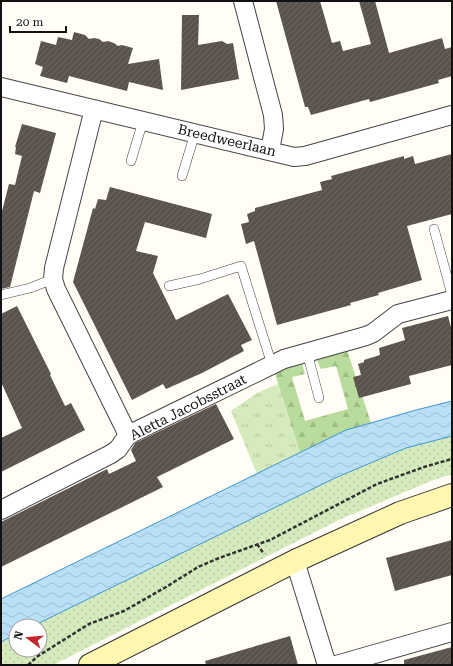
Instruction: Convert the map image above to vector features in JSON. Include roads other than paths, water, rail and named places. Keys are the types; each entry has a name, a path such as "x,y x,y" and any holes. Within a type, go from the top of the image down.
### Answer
{"street":[{"path":"243,1 273,115 274,129 270,151"},
{"name":"Breedweerlaan","path":"1,87 294,157 305,156 452,115"},
{"path":"94,109 54,268 53,279 56,289 128,435"},
{"name":"Aletta Jacobsstraat","path":"1,510 112,454 118,449 128,435 284,359 366,336 373,333 398,314 452,300"},
{"path":"90,665 295,561 400,513 452,495"},
{"path":"295,561 327,665"},
{"path":"336,665 452,632"}],"lane":[{"path":"131,161 143,121"},
{"path":"182,176 195,133"},
{"path":"434,229 452,295"},
{"path":"169,286 200,279 241,266 272,365"},
{"path":"1,294 30,288 53,279"},
{"path":"307,352 319,398"}],"water":[{"path":"452,401 452,436 406,448 335,478 48,619 8,618 8,638 1,642 1,599 346,430"}]}
